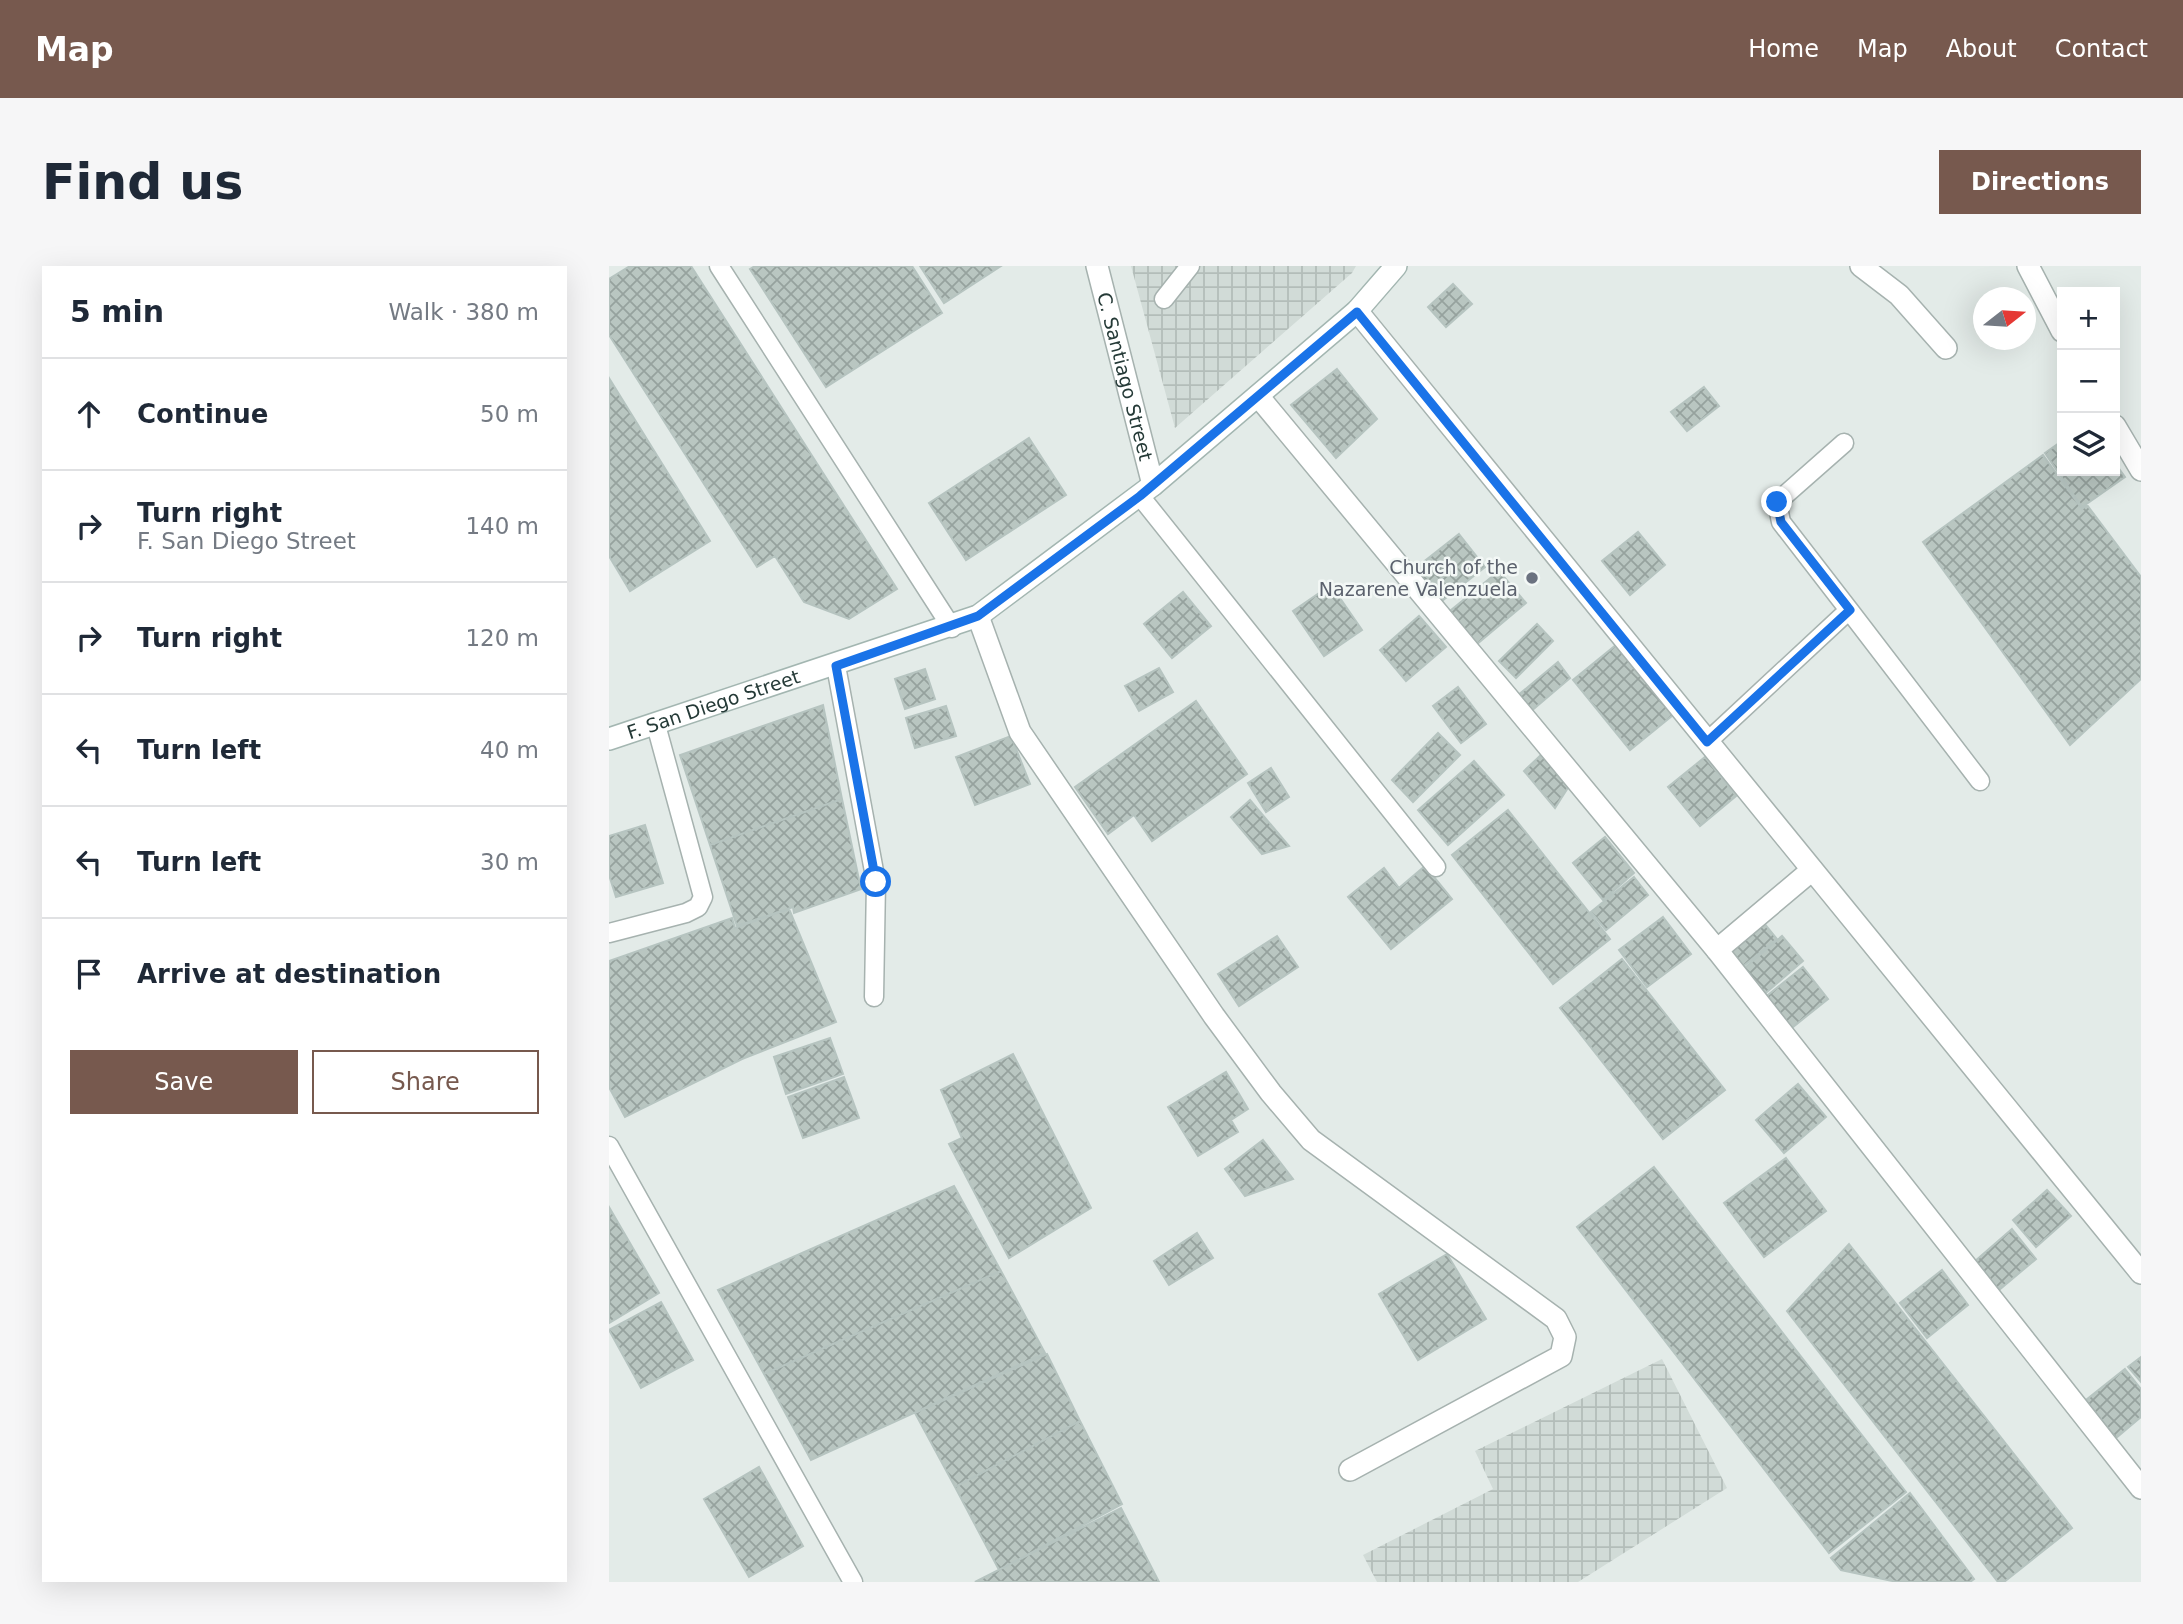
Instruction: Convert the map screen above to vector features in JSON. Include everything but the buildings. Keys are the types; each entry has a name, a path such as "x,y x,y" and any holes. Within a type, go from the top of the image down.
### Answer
{"street":[{"name":"C. Santiago Street","path":"1097,266 1147,490"},
{"name":"F. San Diego Street","path":"609,738 952,628 978,616 1147,490 1357,312 1396,266"},
{"path":"1861,266 1899,295 1946,348"},
{"path":"2028,266 2057,321"},
{"path":"1357,312 2141,1273"},
{"path":"1258,396 1717,950 2141,1488"},
{"path":"2120,434 2141,470"},
{"path":"978,616 1020,732 1214,1016 1271,1093 1311,1140 1556,1319 1565,1338 1561,1356 1350,1469"},
{"path":"1717,950 1812,870"}],"lane":[{"path":"719,266 952,628"},
{"path":"1164,299 1190,266"},
{"path":"1844,443 1777,502 1781,522 1980,781"},
{"path":"1147,490 1436,867"},
{"path":"1707,742 1850,610"},
{"path":"836,666 876,882 874,997"},
{"path":"609,933 687,913 698,907 703,897 656,725"},
{"path":"609,1146 853,1582"}],"shaded area":[{"path":"1131,266 1356,266 1352,273 1175,428"},
{"path":"1662,1359 1727,1488 1578,1582 1377,1582 1363,1555 1493,1489 1475,1451"}],"place":[{"name":"Church of the Nazarene Valenzuela","path":"1532,578"}],"route":[{"path":"876,882 836,666 952,628 978,616 1140,496 1357,312 1707,742 1850,610 1781,522 1777,502"}]}
